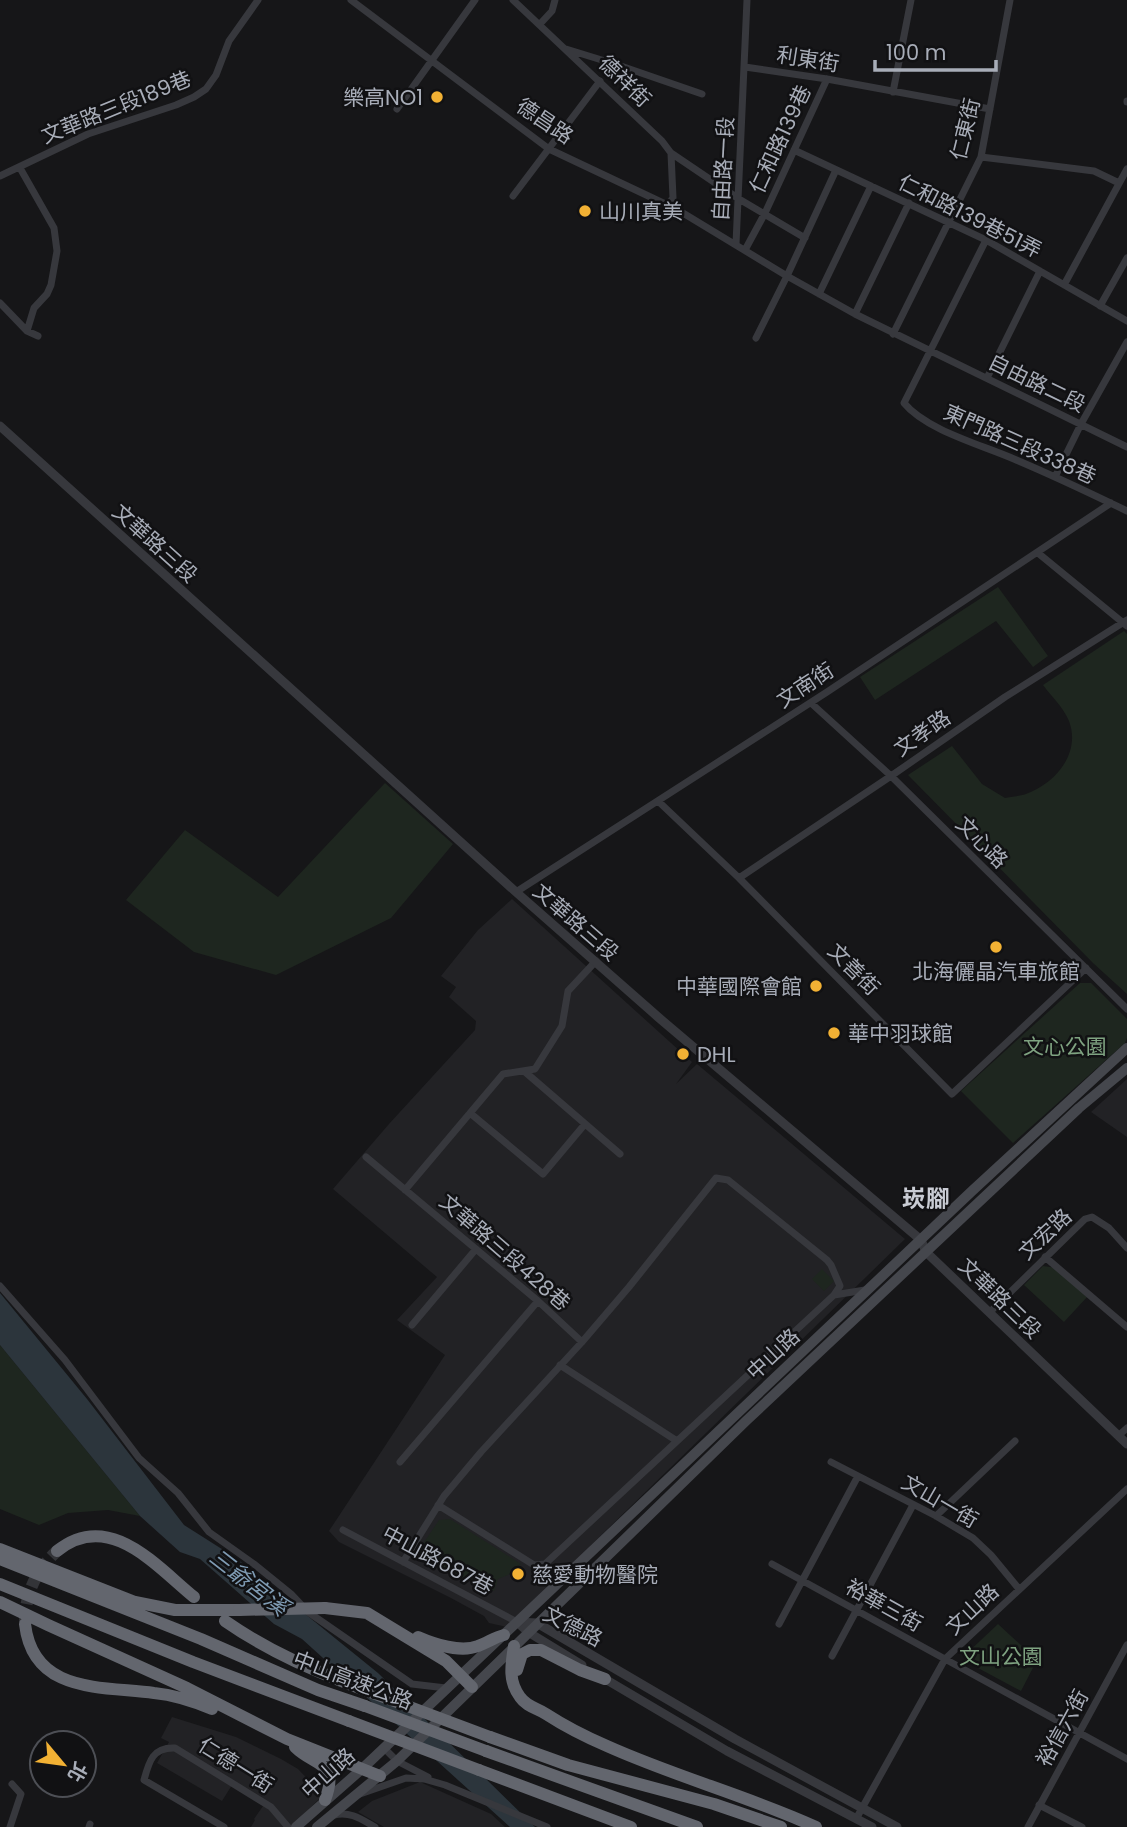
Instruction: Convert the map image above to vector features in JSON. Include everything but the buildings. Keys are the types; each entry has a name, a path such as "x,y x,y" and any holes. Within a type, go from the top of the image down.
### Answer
{"highway":[{"path":"57,1551 84,1538 105,1537 118,1540 130,1545 194,1597"},
{"path":"0,1549 135,1602 175,1610 325,1608 367,1613 427,1641 457,1648 473,1648 504,1634"},
{"name":"中山高速公路","path":"0,1559 318,1690 697,1827"},
{"name":"中山高速公路","path":"0,1584 312,1707 631,1827"},
{"path":"0,1602 187,1688 288,1739 380,1776"},
{"path":"367,1613 446,1661 472,1687"},
{"path":"225,1621 282,1656 324,1675 490,1737 568,1765 714,1804 781,1827"},
{"path":"25,1624 28,1641 35,1656 49,1672 65,1681 183,1698 259,1725"},
{"path":"514,1646 511,1670 513,1684 525,1703 540,1711"},
{"path":"605,1679 580,1670 541,1650 525,1652 517,1664 518,1683 524,1694 540,1711 566,1728 673,1774 764,1805 816,1827"},
{"path":"288,1739 299,1751 319,1762 327,1771 330,1784 325,1800"},
{"path":"537,1791 611,1827"}],"main road":[{"name":"中山路","path":"296,1827 363,1768 920,1240 1127,1048"},
{"name":"中山路","path":"317,1827 397,1761 747,1420 1079,1108 1127,1068"}],"street":[{"name":"文華路三段189巷","path":"0,176 88,134 176,105 206,89 216,75 229,41 258,0"},
{"name":"德昌路","path":"351,0 549,149 668,204 736,244"},
{"path":"397,109 475,0"},
{"name":"德祥街","path":"513,0 662,141 671,153 739,199 805,238"},
{"path":"540,24 552,10 555,0"},
{"name":"自由路一段","path":"747,0 736,244 855,314 931,351"},
{"path":"893,92 911,0"},
{"name":"仁東街","path":"893,334 981,157 1010,0"},
{"path":"565,48 702,94"},
{"name":"利東街","path":"745,67 990,109"},
{"name":"仁和路139巷","path":"745,250 827,79"},
{"path":"513,196 600,82"},
{"name":"仁和路139巷51弄","path":"794,150 986,240 1127,321"},
{"path":"668,204 673,198 671,153"},
{"path":"981,157 1094,171 1119,183"},
{"path":"20,168 54,228 57,251 51,285 47,294 34,308 27,331"},
{"path":"1064,285 1127,169"},
{"path":"756,338 836,170"},
{"path":"819,294 871,186"},
{"path":"855,314 909,203"},
{"path":"931,351 986,240"},
{"path":"1100,306 1127,258"},
{"path":"987,378 1040,271"},
{"path":"0,303 27,331 38,336"},
{"path":"1055,477 1127,342"},
{"name":"自由路二段","path":"931,351 1127,447"},
{"name":"東門路三段338巷","path":"931,351 904,403 910,411 930,425 987,447 1127,509"},
{"name":"文華路三段","path":"0,426 516,892 920,1240 926,1252 1127,1444"},
{"name":"文南街","path":"516,892 811,703 1111,503"},
{"path":"1038,553 1126,623"},
{"name":"文孝路","path":"739,878 1005,697 1126,623"},
{"name":"文心路","path":"811,703 891,776 1127,1009"},
{"name":"文善街","path":"658,801 739,878 952,1094 1086,968"},
{"path":"405,1190 503,1074 535,1069 562,1026 568,991 596,961"},
{"path":"524,1071 620,1154"},
{"path":"470,1113 542,1174 585,1124"},
{"name":"文華路三段428巷","path":"366,1157 538,1301 582,1342"},
{"path":"403,1562 444,1496 582,1342 716,1178 728,1180 831,1265 840,1286 834,1295 545,1564 534,1565 438,1506"},
{"name":"文宏路","path":"990,1312 1085,1219 1092,1217 1108,1228 1127,1248"},
{"path":"412,1325 476,1249"},
{"path":"1045,1257 1127,1326"},
{"path":"0,1286 65,1360 139,1458 178,1493 209,1532 291,1594 308,1612 412,1684 446,1688"},
{"path":"834,1295 869,1289"},
{"path":"400,1462 538,1301"},
{"path":"560,1365 677,1441"},
{"path":"1118,1436 1127,1428"},
{"path":"936,1516 1015,1441"},
{"name":"文山一街","path":"831,1462 973,1538 1019,1589"},
{"path":"779,1625 858,1476"},
{"name":"文山路","path":"856,1819 945,1659 1127,1489"},
{"path":"832,1656 913,1505"},
{"name":"中山路687巷","path":"343,1530 517,1622"},
{"name":"裕華三街","path":"772,1564 1127,1759"},
{"name":"文德路","path":"517,1622 537,1623 735,1739 897,1827"},
{"name":"文德路","path":"517,1622 528,1632 727,1751 872,1827"},
{"name":"裕信六街","path":"1028,1827 1127,1645"},
{"path":"387,1745 397,1761 444,1785 546,1826"},
{"name":"仁德一街","path":"224,1827 144,1780 156,1752 175,1748 271,1807 288,1827"},
{"path":"354,1797 406,1777 444,1785"},
{"path":"10,1827 22,1794 12,1784"},
{"path":"1039,1805 1082,1827"},
{"path":"330,1815 355,1815 375,1827"}],"shaded area":[{"path":"512,899 692,1062 676,1084 697,1064 905,1239 507,1627 489,1623 484,1616 451,1598 339,1542 329,1531 445,1355 397,1320 437,1277 333,1189 475,1030 476,1021 449,997 456,987 441,976 478,930"},
{"path":"1127,1079 1127,1137 1091,1112"},
{"path":"172,1717 236,1737 281,1759 298,1769 323,1795 291,1827 251,1827 263,1806 232,1785 222,1801 157,1763 169,1742 161,1738"},
{"path":"420,1782 491,1814 505,1827 384,1827 358,1812 372,1801"}],"green space":[{"path":"998,587 1048,656 1033,667 996,621 875,700 860,677"},
{"path":"1124,631 1127,634 1127,994 1093,963 908,775 952,746 982,784 1005,798 1037,789 1056,775 1069,755 1072,744 1069,721 1043,685"},
{"path":"385,783 453,844 391,918 276,975 194,952 126,900 185,830 278,897"},
{"name":"文心公園","path":"1080,983 1091,983 1127,1019 1125,1043 1013,1143 961,1091"},
{"path":"1043,1266 1057,1268 1088,1296 1064,1322 1024,1285"},
{"path":"822,1269 834,1281 824,1291 812,1279"},
{"path":"0,1345 140,1516 108,1510 68,1513 39,1525 0,1509"},
{"path":"450,1519 521,1564 508,1575 498,1579 494,1591 419,1560 417,1553 439,1520"},
{"name":"文山公園","path":"998,1624 1037,1660 1021,1691 965,1661 964,1656"}],"water":[{"name":"三爺宮溪","path":"0,1293 87,1399 184,1525 236,1558 378,1673 535,1827 510,1827 302,1639 274,1624 200,1559 180,1552 140,1516 0,1345"}],"tunnel":[{"path":"25,1622 33,1583 43,1566 57,1551"}],"place":[{"name":"樂高NO1","path":"437,97"},
{"name":"山川真美","path":"585,211"},
{"name":"北海儷晶汽車旅館","path":"996,947"},
{"name":"中華國際會館","path":"816,986"},
{"name":"華中羽球館","path":"834,1033"},
{"name":"DHL","path":"683,1054"},
{"name":"慈愛動物醫院","path":"518,1574"}],"district":[{"name":"崁腳","path":"926,1198"}]}
